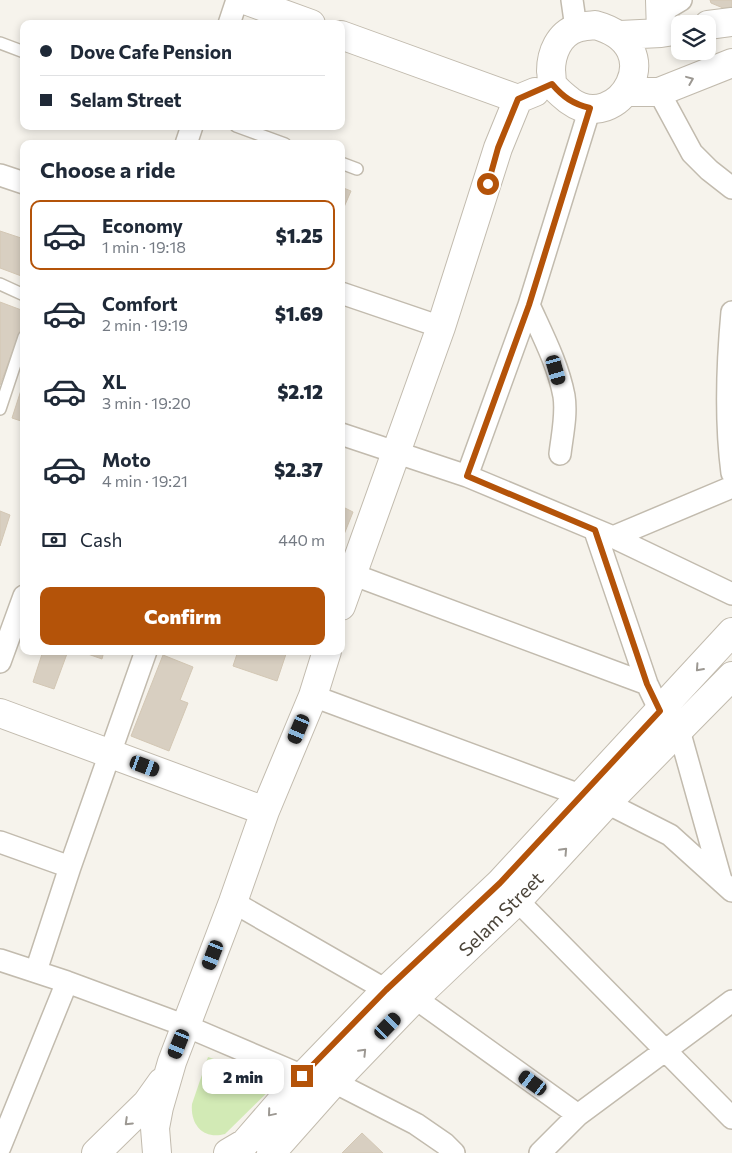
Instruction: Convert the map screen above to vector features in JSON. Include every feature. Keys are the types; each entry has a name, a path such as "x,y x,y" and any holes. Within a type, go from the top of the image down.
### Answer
{"street":[{"path":"230,20 237,0"},
{"path":"245,0 300,20"},
{"path":"572,0 576,28"},
{"path":"620,35 669,15"},
{"path":"716,24 732,22"},
{"path":"595,25 620,35 629,46 635,66 632,80 626,92 610,104 604,107 590,108 576,105 561,94 552,84 551,61 555,47 564,36 576,28 595,25"},
{"path":"345,36 518,99 552,84"},
{"path":"626,92 659,92 732,63"},
{"path":"659,92 692,153 709,170 732,188"},
{"path":"518,99 498,148 441,327 396,453 346,572 647,684"},
{"path":"467,476 529,305 590,108"},
{"path":"0,175 20,182"},
{"path":"345,294 441,327"},
{"path":"529,305 552,356 564,397 564,424 560,454"},
{"path":"732,312 728,351 727,416 732,473"},
{"path":"345,435 467,476 604,534 732,594"},
{"path":"604,534 732,487"},
{"path":"604,534 647,684 660,711 679,730 727,886"},
{"path":"0,662 20,607"},
{"name":"Selam Street","path":"271,1153 334,1082 415,998 509,892 580,795 732,632"},
{"path":"36,971 70,867 145,655"},
{"path":"157,1153 155,1128 158,1107 170,1071 265,811 313,696 326,655"},
{"name":"Selam Street","path":"228,1153 245,1143 302,1076 386,990 509,892 607,803 732,676"},
{"path":"313,696 580,795 607,803 670,834 727,886"},
{"path":"0,713 265,811"},
{"path":"0,842 70,867"},
{"path":"509,892 732,1118"},
{"path":"233,902 386,990 415,998 578,1115"},
{"path":"0,960 36,971 186,1026 302,1076 334,1082 396,1112 445,1144 454,1153"},
{"path":"13,1153 0,1148 67,982"},
{"path":"540,1153 578,1115 732,1001"},
{"path":"96,1153 147,1103 170,1071"}],"lane":[{"path":"0,44 20,51"},
{"path":"247,130 274,140"},
{"path":"345,164 357,169"},
{"path":"0,284 20,293"},
{"path":"0,409 20,349"}],"green space":[{"path":"208,1057 279,1081 225,1134 211,1135 205,1133 193,1118 192,1104"}],"building":[{"path":"710,0 732,0 732,7 723,8 711,3"},
{"path":"345,189 351,191 345,205"},
{"path":"0,231 20,238 20,276 0,268"},
{"path":"0,302 20,310 20,332 0,385"},
{"path":"20,393 20,421 12,418"},
{"path":"345,508 353,512 345,532"},
{"path":"0,511 10,515 0,546"},
{"path":"42,655 67,655 54,689 33,682"},
{"path":"91,655 103,655 102,659"},
{"path":"163,655 193,667 180,700 188,703 169,751 131,736"},
{"path":"237,655 286,655 277,681 233,666"},
{"path":"362,1133 383,1153 342,1153"}],"route":[{"path":"302,1076 386,990 500,883 660,711 647,684 595,530 467,476 529,305 590,108 576,105 561,94 552,84 518,99 498,148 488,184"}]}
